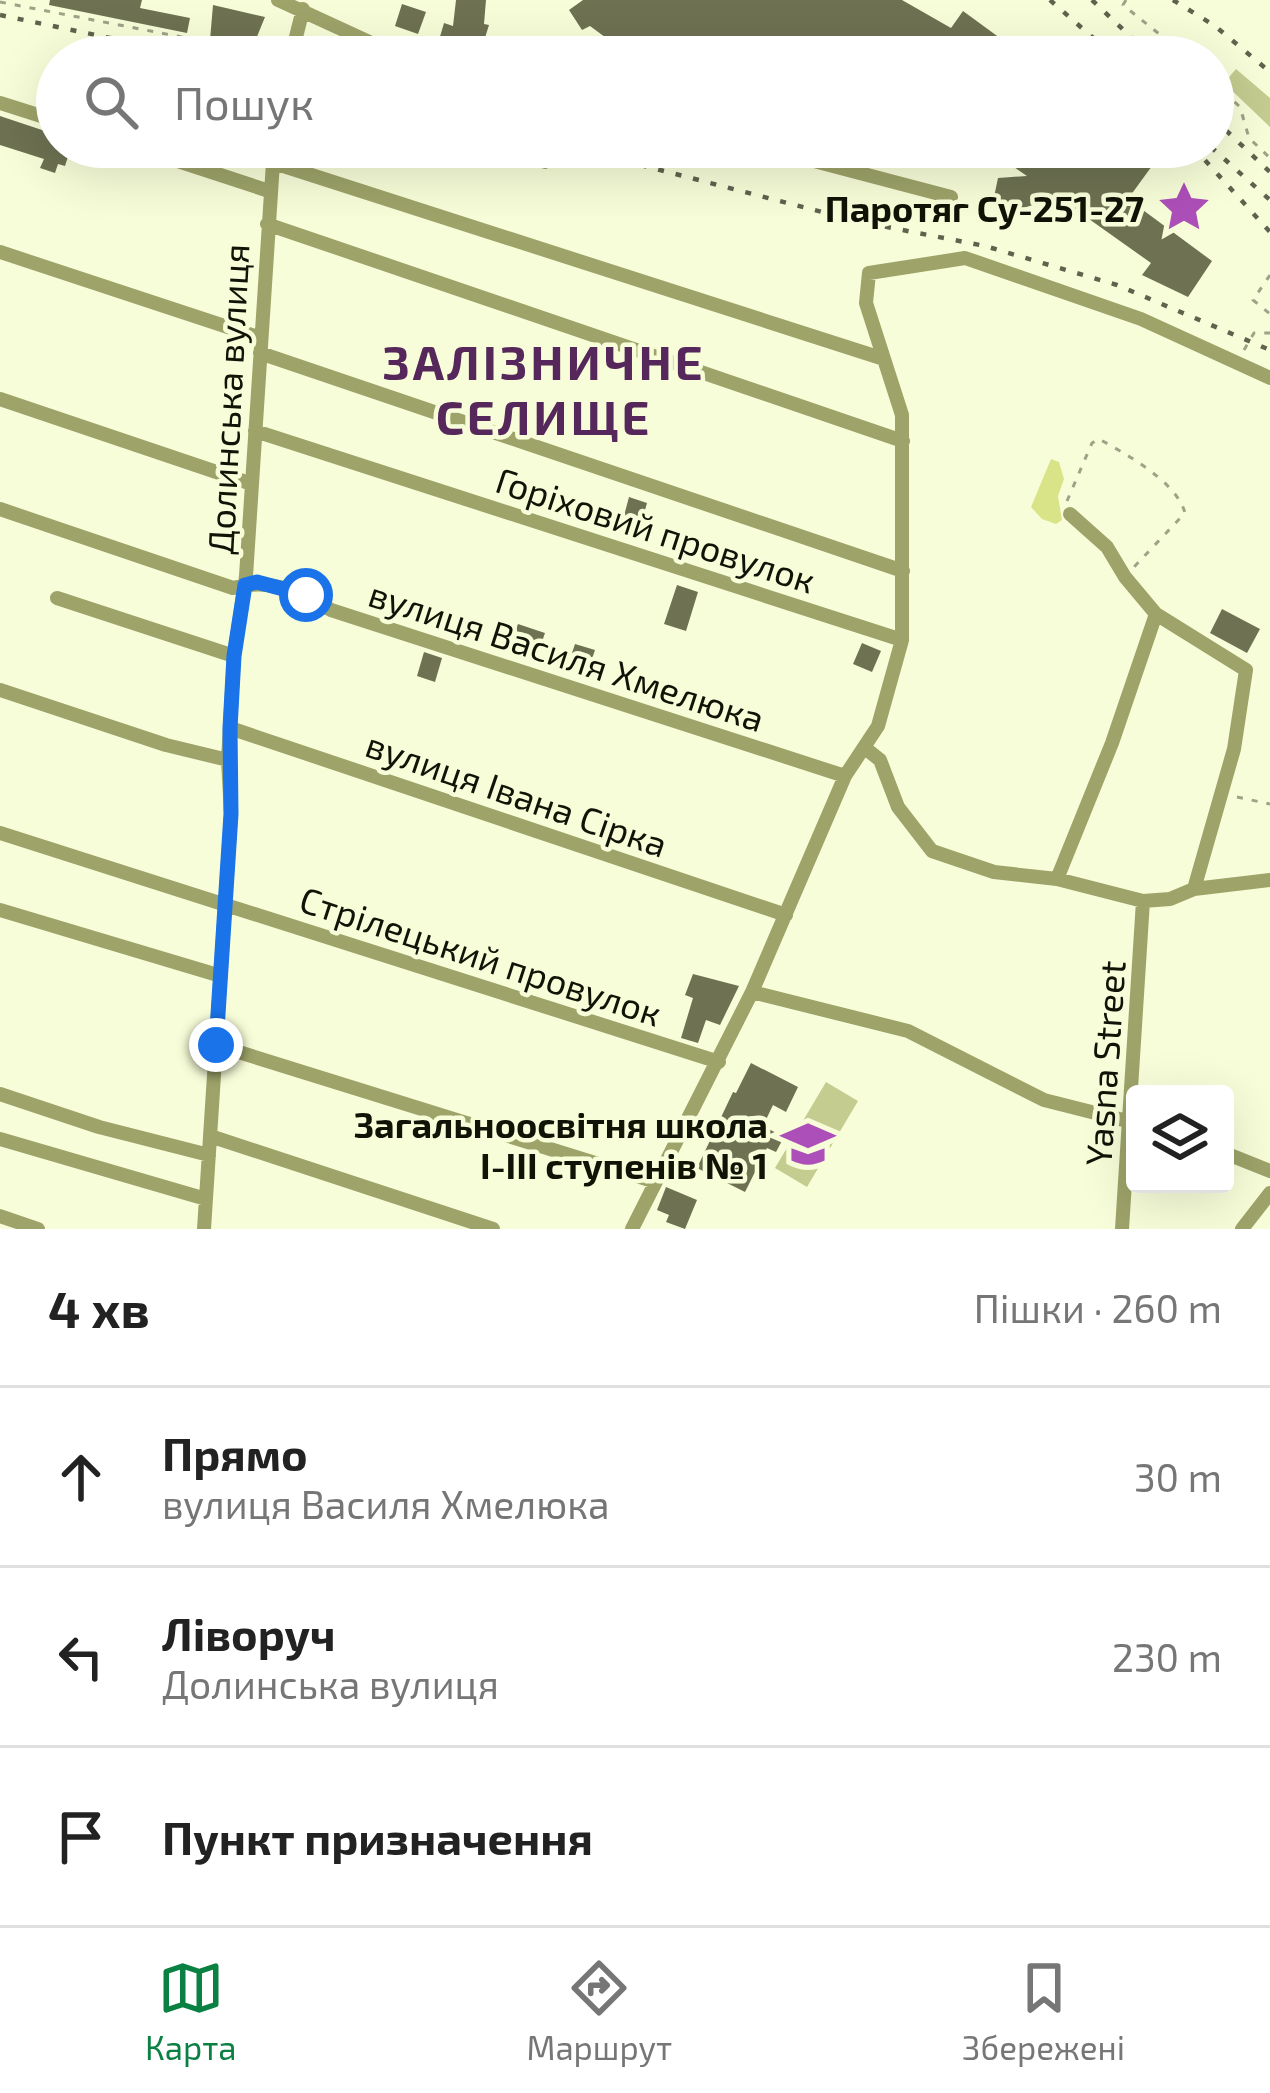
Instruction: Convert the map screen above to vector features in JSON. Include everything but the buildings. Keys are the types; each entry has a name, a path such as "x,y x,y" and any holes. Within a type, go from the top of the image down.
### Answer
{"street":[{"path":"278,0 359,36"},
{"path":"295,36 303,9"},
{"path":"0,103 36,115"},
{"path":"199,168 269,191"},
{"name":"Долинська вулиця","path":"204,1229 231,814 228,760 234,656 245,585 271,168"},
{"path":"314,168 884,359"},
{"path":"841,168 951,197"},
{"path":"267,224 903,441"},
{"path":"0,252 903,571"},
{"path":"632,1229 752,992 845,776 878,726 902,640 902,415 866,304 869,274 965,259 1141,319 1270,377"},
{"path":"0,399 252,484"},
{"name":"Горіховий провулок","path":"255,431 902,640"},
{"name":"вулиця Василя Хмелюка","path":"0,509 233,588 257,582 306,595 332,610 845,776"},
{"path":"1070,514 1107,547 1156,614 1246,670 1225,782 1194,889"},
{"path":"58,598 234,656"},
{"path":"1057,879 1156,614"},
{"path":"0,690 166,745 228,760"},
{"name":"вулиця Івана Сірка","path":"230,728 786,915"},
{"path":"866,748 880,760 898,807 932,851 994,872 1057,879 1143,901 1270,880"},
{"name":"Стрілецький провулок","path":"0,833 718,1062"},
{"name":"Yasna Street","path":"1135,1085 1143,901"},
{"path":"0,910 220,976"},
{"path":"752,992 924,1037 1044,1100 1126,1120"},
{"path":"216,1045 656,1182"},
{"path":"0,1094 99,1127 209,1155"},
{"path":"210,1136 494,1229"},
{"path":"0,1138 206,1199"},
{"path":"1234,1157 1270,1171"},
{"name":"Yasna Street","path":"1122,1229 1126,1190"},
{"path":"1242,1229 1270,1193"},
{"path":"0,1216 38,1229"}],"path":[{"path":"1126,0 1123,5 1162,36"},
{"path":"0,2 178,36"},
{"path":"1234,101 1249,138 1270,158"},
{"path":"1270,275 1253,300 1270,314"},
{"path":"1238,362 1254,333 1270,333"},
{"path":"1070,514 1066,502 1092,443 1099,439 1183,504 1184,513 1125,577"},
{"path":"1225,782 1235,796 1270,804"}],"shaded area":[{"path":"1234,71 1270,98 1270,127 1234,93"},
{"path":"1051,459 1059,462 1064,479 1058,496 1062,520 1056,524 1042,519 1031,507"},
{"path":"826,1082 858,1101 807,1187 775,1168"}],"railway":[{"path":"1050,0 1091,36"},
{"path":"1092,0 1130,36"},
{"path":"1173,0 1227,36"},
{"path":"0,15 100,36"},
{"path":"1234,42 1270,72"},
{"path":"1234,138 1270,172"},
{"path":"652,168 861,222 985,246 1117,285 1270,350"},
{"path":"1212,168 1270,232"},
{"path":"1234,168 1270,200"}],"place":[{"name":"Паротяг Су-251-27","path":"1184,207"},
{"name":"Загальноосвітня школа І-ІІІ ступенів № 1","path":"808,1144"}],"district":[{"name":"ЗАЛІЗНИЧНЕ СЕЛИЩЕ","path":"544,388"}],"route":[{"path":"216,1045 231,814 228,760 234,656 245,585 257,582 306,595"}]}
